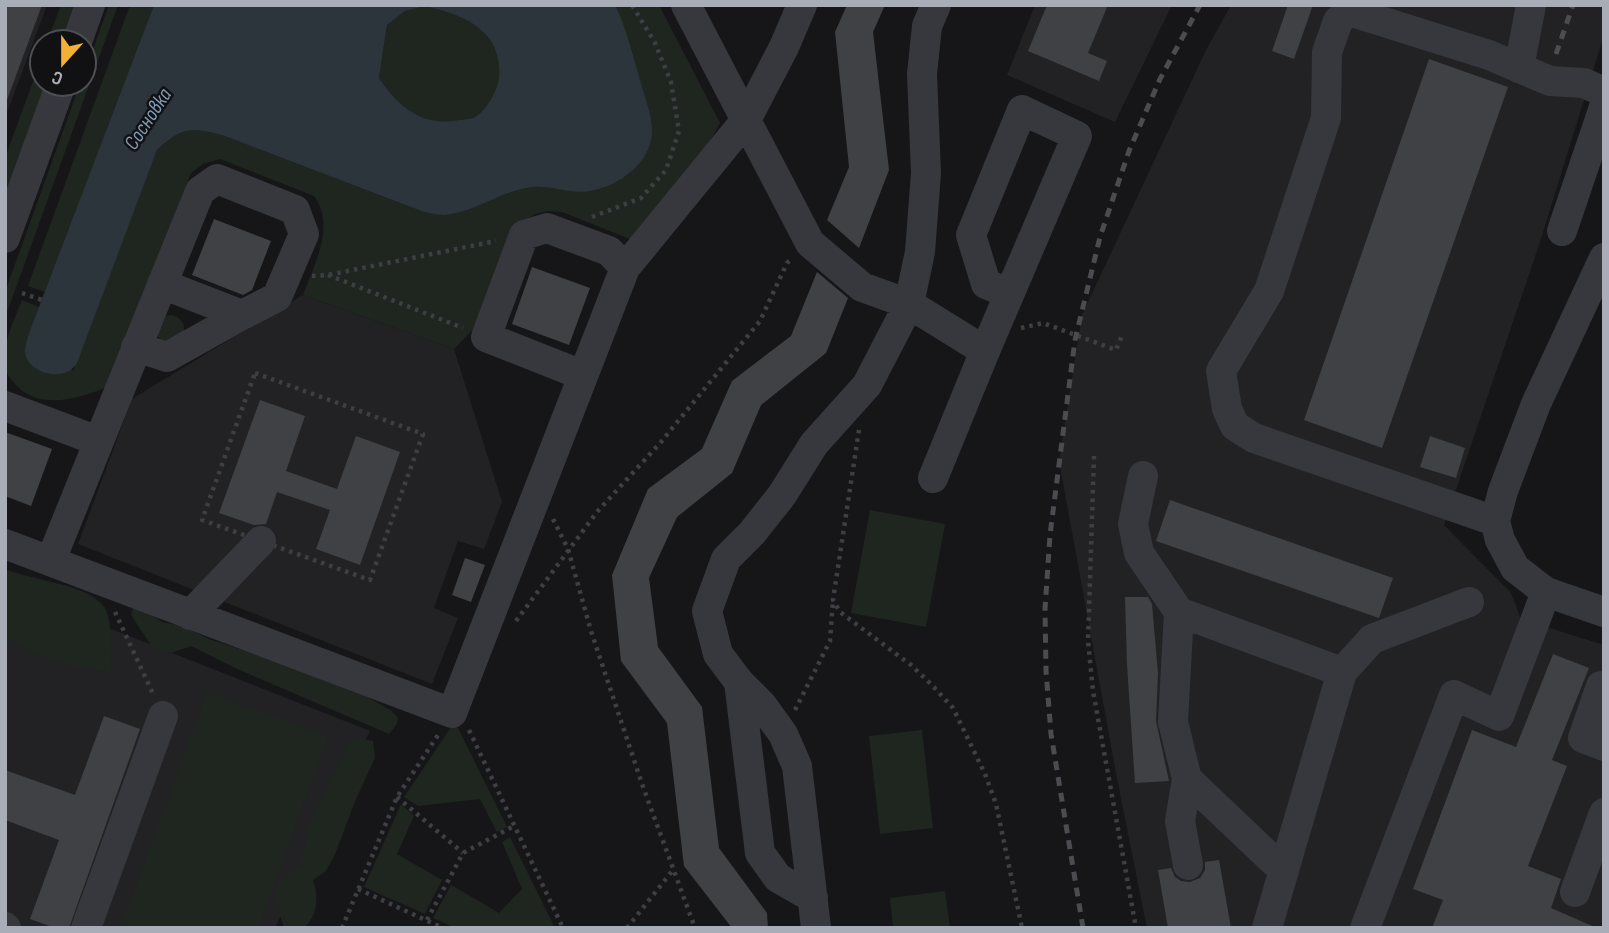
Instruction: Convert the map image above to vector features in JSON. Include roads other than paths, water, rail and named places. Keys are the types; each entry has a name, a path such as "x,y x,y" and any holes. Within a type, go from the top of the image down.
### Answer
{"street":[{"path":"82,28 90,5"},
{"path":"686,5 810,243 862,287 909,304 985,351"},
{"path":"5,544 452,713 625,268 746,120 784,47 802,5"},
{"path":"816,928 797,766 783,734 718,654 707,611 726,559 752,533 782,495 814,444 867,385 909,304 920,252 926,173 922,74 927,26 936,5"},
{"path":"1519,68 1531,5"},
{"path":"1495,522 1254,438 1235,426 1227,409 1221,371 1269,292 1326,118 1326,52 1338,21 1350,8 1489,55 1550,81 1584,83 1604,92"},
{"path":"5,238 56,98"},
{"path":"1562,231 1604,107"},
{"path":"933,478 1007,293 1077,136 1022,110 971,234 986,284 1007,293"},
{"path":"51,560 97,441 200,191 217,179 295,210 303,234 277,297 167,358 136,347"},
{"path":"582,375 486,337 536,232 609,251 625,268"},
{"path":"1604,258 1536,404 1503,491 1495,522 1500,540 1515,568 1546,592 1604,612"},
{"path":"162,284 242,315"},
{"path":"5,406 97,441"},
{"path":"1143,475 1133,524 1139,553 1179,612 1342,672"},
{"path":"190,615 261,541"},
{"path":"1365,928 1454,695 1499,716 1546,592"},
{"path":"1267,928 1342,672 1372,639 1469,602"},
{"path":"1179,612 1174,722 1187,779 1180,821 1188,865"},
{"path":"739,682 760,853 778,878 813,898"},
{"path":"1601,686 1584,738 1604,746"},
{"path":"86,928 163,716"},
{"path":"1187,779 1284,871"},
{"path":"1575,892 1604,813"}],"water":[{"name":"Сосновка","path":"154,5 615,5 626,31 651,119 650,144 646,154 631,172 601,188 574,192 542,187 526,188 465,211 440,215 424,212 222,135 194,130 180,133 157,150 77,363 64,373 47,373 32,366 27,359 25,348 28,336","holes":["425,6 471,22 481,29 495,48 499,69 498,83 487,106 473,118 446,121 413,113 394,98 379,78 387,25 405,11"]}],"railway":[{"path":"1083,928 1051,734 1045,609 1050,535 1075,340 1100,237 1129,151 1160,79 1200,5"},
{"path":"1556,54 1573,5"}]}
